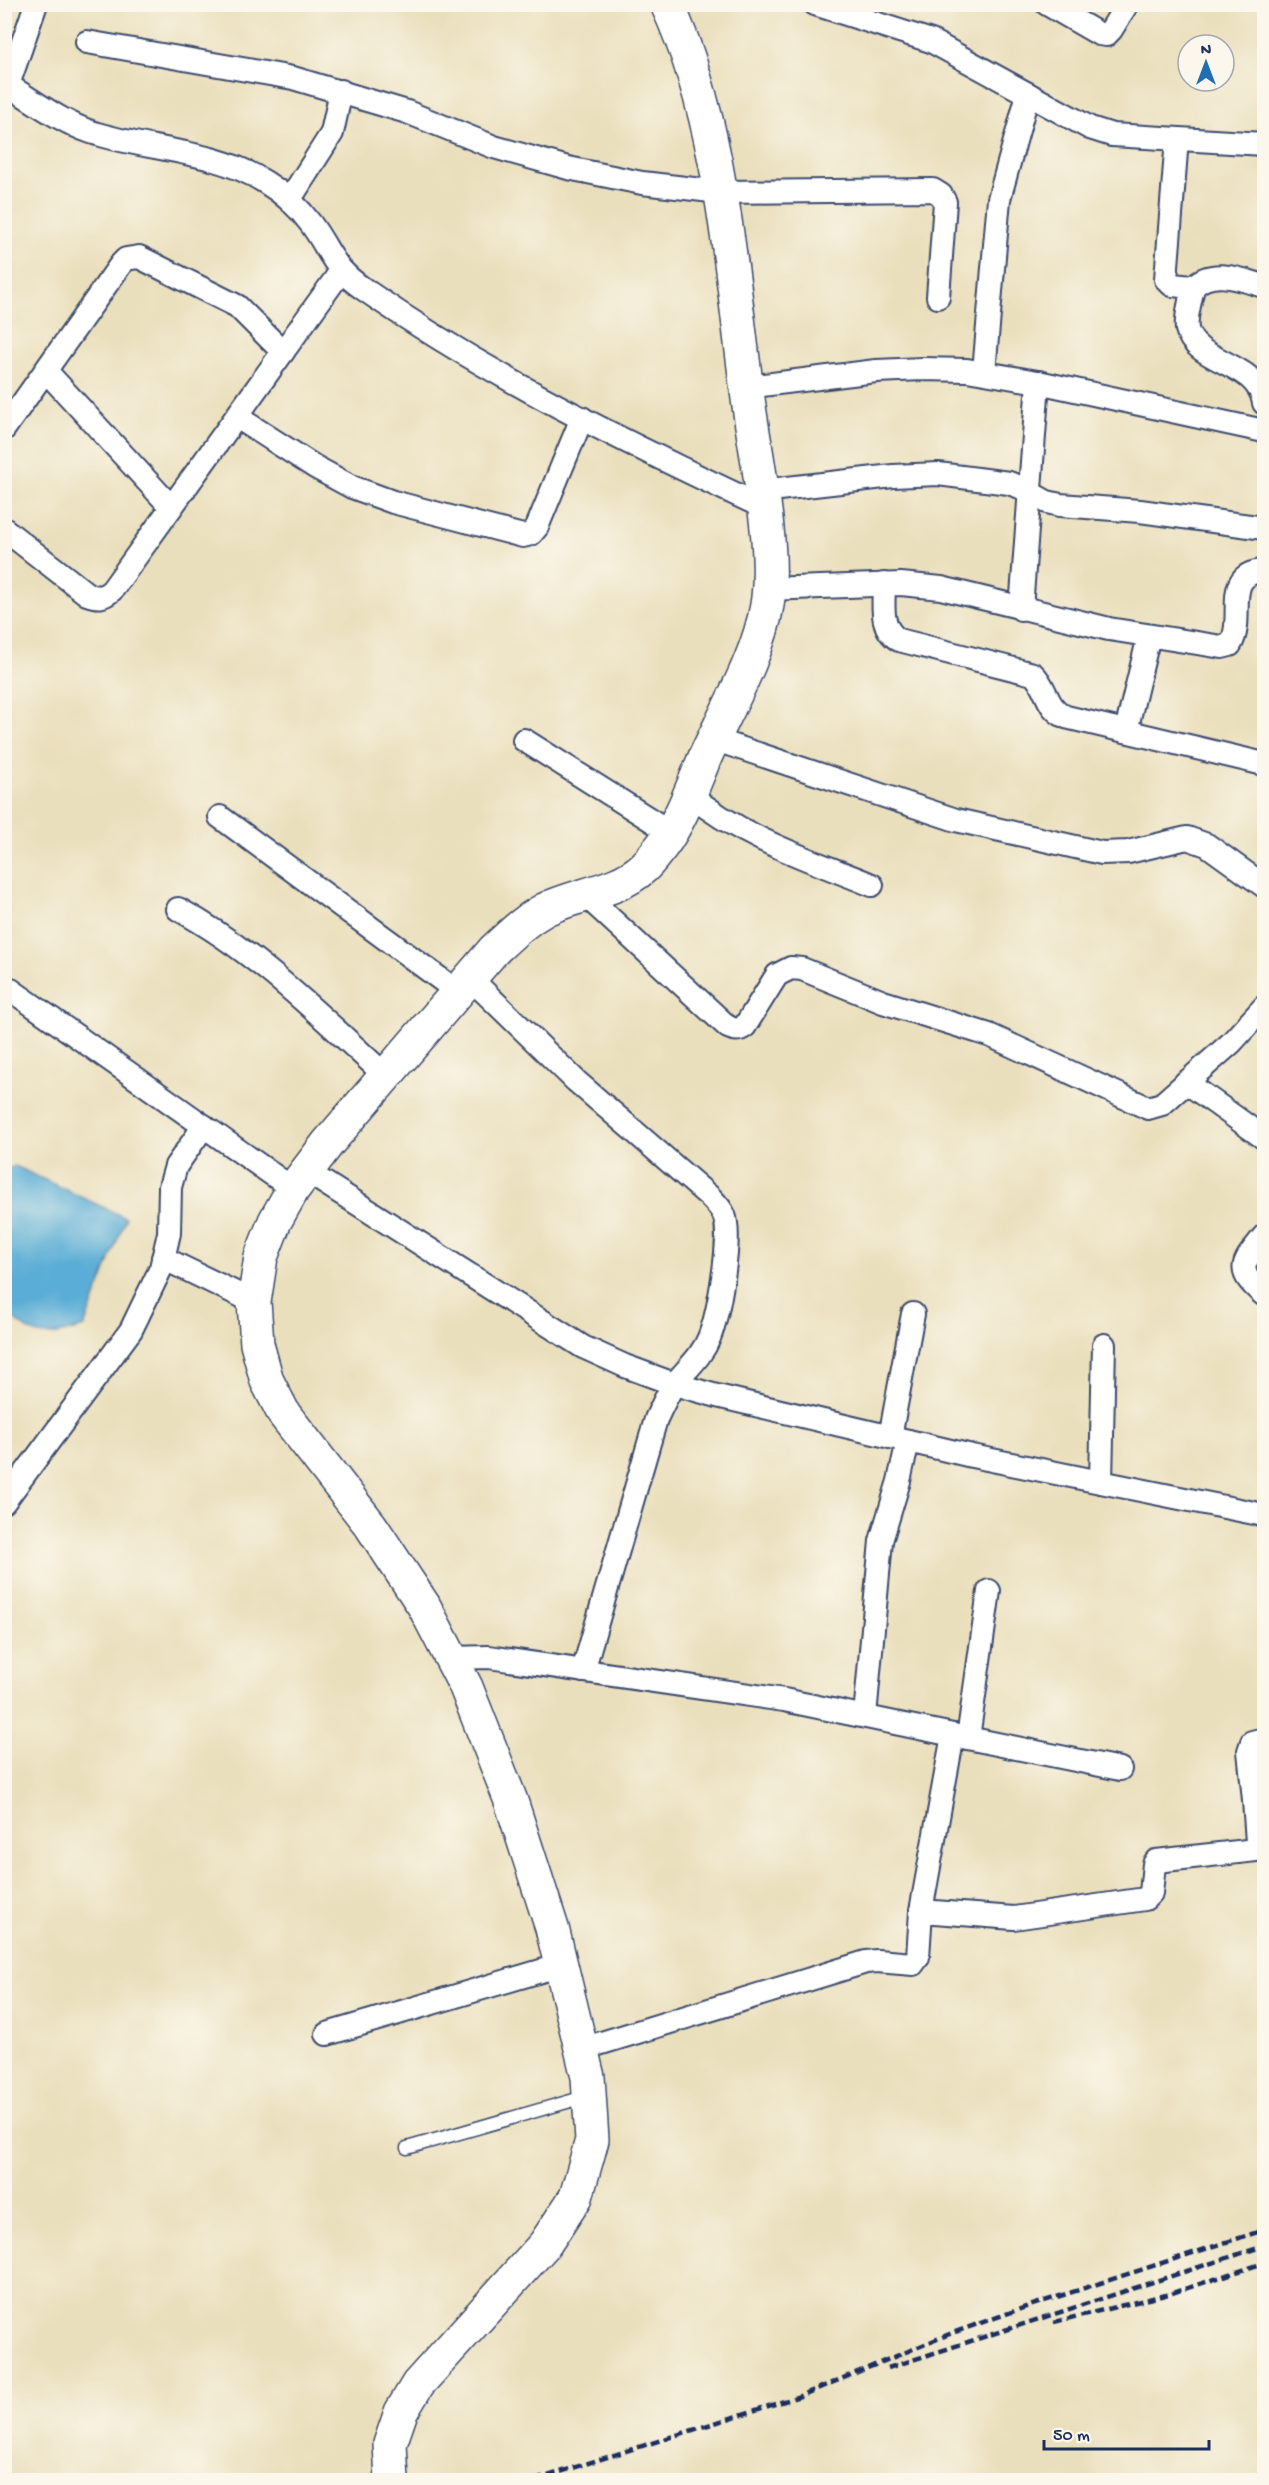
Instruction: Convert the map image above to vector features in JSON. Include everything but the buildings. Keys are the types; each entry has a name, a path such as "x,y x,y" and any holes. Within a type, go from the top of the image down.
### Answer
{"street":[{"path":"36,4 6,84 63,120 92,132 228,164 263,181 290,199 312,225 341,271 365,291 491,369 638,449 762,499 893,476 938,474 1009,483 1030,491 1047,502 1060,505 1151,513 1264,528"},
{"path":"392,2481 390,2444 401,2412 418,2384 538,2252 576,2197 592,2140 588,2077 552,1928 511,1801 466,1687 424,1606 371,1526 284,1414 267,1381 257,1344 254,1302 261,1257 275,1221 299,1180 464,985 518,926 545,910 584,894 617,884 642,868 663,844 689,794 754,648 767,604 768,557 747,387 720,192 707,126 690,66 667,4"},
{"path":"815,4 931,41 1090,128 1112,135 1264,144"},
{"path":"1047,4 1099,34 1106,35 1127,4"},
{"path":"87,42 293,78 407,112 494,147 567,168 642,183 720,192 927,189 941,195 945,202 938,297"},
{"path":"290,199 332,133 340,91"},
{"path":"984,372 999,199 1028,94"},
{"path":"1177,139 1166,279 1172,285 1193,287 1206,278 1225,276 1264,286"},
{"path":"4,429 121,264 132,257 139,257 237,306 283,351"},
{"path":"4,529 87,594 97,598 105,596 112,590 341,271"},
{"path":"1193,287 1186,326 1190,338 1206,351 1257,382 1264,403"},
{"path":"747,387 876,371 923,369 984,372 1264,431"},
{"path":"46,371 171,507"},
{"path":"1021,609 1038,382"},
{"path":"237,417 315,467 352,487 393,502 523,536 531,534 537,528 582,418"},
{"path":"767,589 884,584 941,588 1109,629 1222,646 1230,645 1235,634 1240,581 1246,574 1264,571"},
{"path":"884,584 885,622 891,635 899,640 1033,674 1041,681 1050,707 1058,713 1264,764"},
{"path":"1126,731 1149,636"},
{"path":"713,739 956,820 1102,853 1128,852 1187,838 1207,845 1264,886"},
{"path":"524,740 670,832"},
{"path":"689,794 710,812 744,832 872,885"},
{"path":"220,817 464,985 710,1197 724,1214 728,1239 715,1319 709,1338 699,1356 674,1384 656,1419 583,1671"},
{"path":"584,894 728,1027 735,1029 745,1026 777,975 791,968 802,969 883,1002 989,1035 1139,1106 1155,1108 1231,1043 1264,1007"},
{"path":"178,909 213,928 244,951 386,1076"},
{"path":"4,985 204,1126 583,1347 674,1384 899,1439 1264,1515"},
{"path":"1186,1082 1264,1138"},
{"path":"4,1502 131,1330 161,1268 169,1233 170,1186 176,1166 204,1126"},
{"path":"1264,1236 1246,1259 1244,1269 1245,1277 1264,1295"},
{"path":"163,1258 254,1302"},
{"path":"866,1716 881,1541 899,1481 899,1439 913,1314"},
{"path":"1101,1482 1104,1345"},
{"path":"582,2049 867,1962 877,1960 913,1964 918,1957 921,1911 961,1737 988,1592"},
{"path":"451,1658 489,1657 784,1700 1120,1769"},
{"path":"921,1911 1014,1918 1145,1899 1151,1893 1156,1861 1256,1850 1259,1800 1249,1751 1252,1742 1264,1739"},
{"path":"327,2034 561,1965"}],"lane":[{"path":"407,2148 589,2095"}],"water":[{"path":"15,1166 126,1218 84,1327 59,1334 41,1335 24,1327 5,1310 5,1170"}],"railway":[{"path":"535,2480 800,2396 947,2335 1264,2230"},
{"path":"888,2368 1264,2246"},
{"path":"1054,2322 1169,2294 1264,2263"}]}
